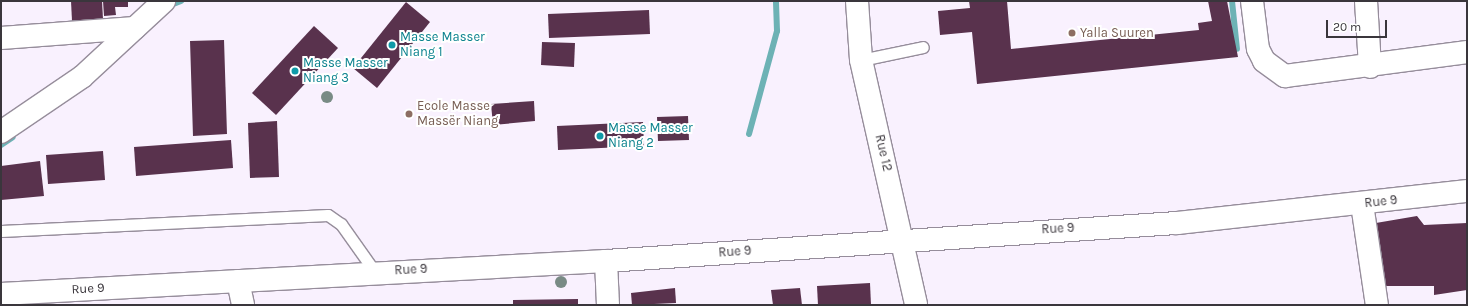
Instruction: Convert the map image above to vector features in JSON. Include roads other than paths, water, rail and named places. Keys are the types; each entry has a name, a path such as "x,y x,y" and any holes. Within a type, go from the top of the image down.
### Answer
{"street":[{"path":"1,132 82,77 164,1"},
{"name":"Rue 12","path":"857,1 861,60 903,240 916,305"},
{"path":"1252,1 1258,49 1276,72 1285,76 1370,67 1467,52"},
{"path":"1366,1 1370,67"},
{"path":"1,38 135,28"},
{"name":"Rue 9","path":"1,294 375,272 606,261 903,240 1177,223 1362,204 1467,191"},
{"path":"1362,204 1377,305"},
{"path":"606,261 608,305"},
{"path":"238,280 243,305"}],"lane":[{"path":"861,60 923,47"},
{"path":"1,231 328,215 341,224 375,272"}],"waterway":[{"path":"168,6 181,1"},
{"path":"749,134 777,31 776,1"},
{"path":"1232,1 1237,49"},
{"path":"1,145 13,137"}],"place":[{"name":"Yalla Suuren","path":"1072,33"},
{"name":"Masse Masser Niang 1","path":"392,45"},
{"name":"Masse Masser Niang 3","path":"295,71"},
{"name":"Ecole Masse Massër Niang","path":"409,114"},
{"name":"Masse Masser Niang 2","path":"600,136"}]}
